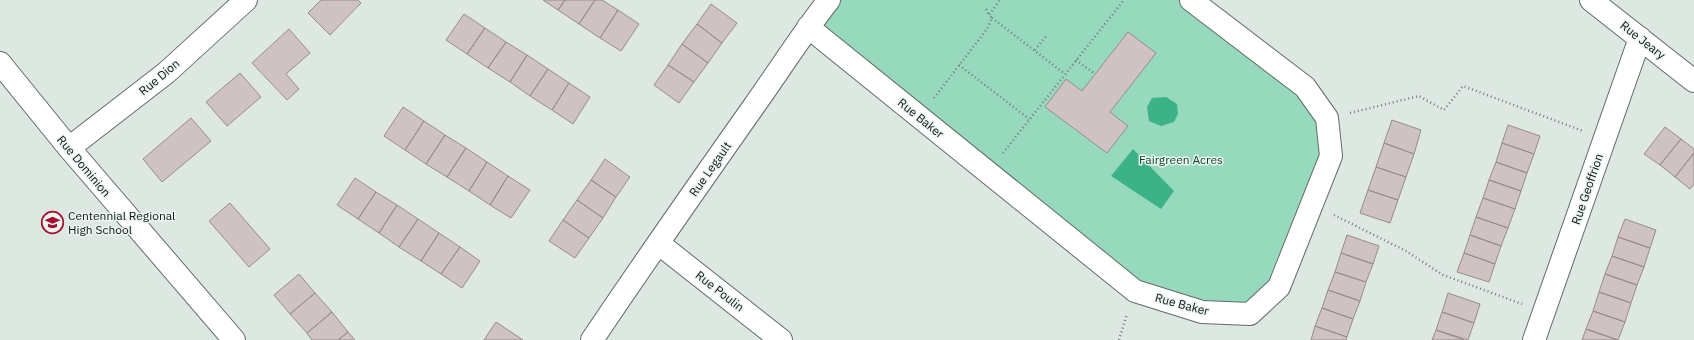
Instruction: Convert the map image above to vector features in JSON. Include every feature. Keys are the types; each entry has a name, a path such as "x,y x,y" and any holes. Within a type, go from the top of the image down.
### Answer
{"street":[{"name":"Rue Dion","path":"68,148 166,73 246,0"},
{"name":"Rue Legault","path":"592,340 658,242 781,68 808,26 829,0"},
{"name":"Rue Baker","path":"808,26 1135,291 1202,312 1250,314 1279,286 1331,156 1327,118 1305,87 1191,0"},
{"name":"Rue Jeary","path":"1592,0 1694,81"},
{"name":"Rue Geoffrion","path":"1534,340 1640,38"},
{"name":"Rue Dominion","path":"0,63 68,148 234,340"},
{"name":"Rue Poulin","path":"658,242 782,340"}],"path":[{"path":"989,15 1000,0"},
{"path":"988,172 1124,0"},
{"path":"986,9 992,18 1065,74"},
{"path":"920,117 987,29 992,18"},
{"path":"1035,50 1047,35"},
{"path":"1076,60 1095,74"},
{"path":"959,65 1029,119"},
{"path":"1327,118 1419,96 1444,110 1463,86 1604,139"},
{"path":"1312,204 1406,250 1443,275 1544,312"}],"green space":[{"name":"Fairgreen Acres","path":"829,0 1191,0 1305,87 1331,156 1279,287 1250,314 1135,291 808,27"}],"shaded area":[{"path":"1166,97 1177,104 1178,114 1174,122 1161,126 1149,121 1147,107 1152,98"},
{"path":"1133,149 1174,191 1161,209 1111,176"}],"building":[{"path":"321,0 358,0 361,3 330,35 308,13"},
{"path":"543,0 565,0 558,10"},
{"path":"565,0 595,0 579,24 558,10"},
{"path":"595,0 602,0 618,10 600,38 579,24"},
{"path":"711,4 737,23 722,43 697,24"},
{"path":"618,10 639,24 621,51 600,38"},
{"path":"464,14 485,28 467,54 446,40"},
{"path":"697,24 722,43 708,63 682,44"},
{"path":"485,28 506,42 488,68 467,54"},
{"path":"289,29 310,53 286,74 299,89 287,100 252,63"},
{"path":"1128,32 1156,53 1110,112 1128,126 1107,153 1045,107 1066,79 1082,91"},
{"path":"506,42 527,55 510,82 488,68"},
{"path":"682,44 708,63 694,82 668,65"},
{"path":"527,55 548,69 530,96 510,82"},
{"path":"668,65 694,82 679,103 654,85"},
{"path":"548,69 569,83 552,110 530,96"},
{"path":"240,73 261,97 227,126 206,102"},
{"path":"569,83 590,97 573,124 552,110"},
{"path":"403,107 424,121 405,150 384,136"},
{"path":"191,118 211,141 162,182 143,159"},
{"path":"1392,120 1421,130 1414,154 1384,143"},
{"path":"424,121 445,135 426,164 405,150"},
{"path":"1508,125 1540,136 1534,154 1502,143"},
{"path":"1665,127 1681,139 1660,165 1644,154"},
{"path":"445,135 466,148 447,177 426,164"},
{"path":"1681,139 1694,149 1694,153 1675,177 1660,165"},
{"path":"1384,143 1414,154 1406,177 1376,167"},
{"path":"1502,143 1534,154 1527,173 1496,162"},
{"path":"466,148 487,162 469,191 447,177"},
{"path":"1694,153 1694,184 1690,189 1675,177"},
{"path":"605,159 630,177 616,197 591,180"},
{"path":"487,162 508,176 490,205 469,191"},
{"path":"1496,162 1527,173 1521,191 1489,180"},
{"path":"1376,167 1406,177 1398,200 1368,190"},
{"path":"508,176 530,190 511,218 490,205"},
{"path":"355,178 376,192 358,219 337,205"},
{"path":"591,180 616,197 603,218 577,200"},
{"path":"1489,180 1521,191 1515,209 1483,198"},
{"path":"1368,190 1398,200 1390,223 1360,213"},
{"path":"376,192 397,205 379,233 358,219"},
{"path":"1483,198 1515,209 1508,228 1476,217"},
{"path":"577,200 603,218 589,238 563,220"},
{"path":"230,203 270,249 249,267 209,221"},
{"path":"397,205 418,219 399,247 379,233"},
{"path":"1476,217 1508,228 1501,246 1470,235"},
{"path":"418,219 439,233 421,261 399,247"},
{"path":"1625,219 1656,230 1650,248 1618,237"},
{"path":"563,220 589,238 575,258 549,241"},
{"path":"439,233 460,247 441,274 421,261"},
{"path":"1347,235 1379,246 1373,264 1341,253"},
{"path":"1470,235 1501,246 1495,264 1464,253"},
{"path":"1618,237 1650,248 1644,267 1612,256"},
{"path":"460,247 480,261 462,288 441,274"},
{"path":"1341,253 1373,264 1366,282 1335,272"},
{"path":"1464,253 1495,264 1489,282 1457,272"},
{"path":"1612,256 1644,267 1637,285 1605,274"},
{"path":"1335,272 1366,282 1360,301 1328,290"},
{"path":"299,274 315,293 290,314 274,295"},
{"path":"1605,274 1637,285 1631,303 1599,292"},
{"path":"1328,290 1360,301 1353,319 1322,308"},
{"path":"1599,292 1631,303 1625,322 1593,311"},
{"path":"315,293 332,312 307,333 290,314"},
{"path":"1448,293 1480,304 1474,323 1442,312"},
{"path":"1322,308 1353,319 1347,337 1315,326"},
{"path":"1593,311 1625,322 1618,340 1586,329"},
{"path":"332,312 348,332 338,340 312,340 307,333"},
{"path":"1442,312 1474,323 1468,340 1436,330"},
{"path":"496,322 523,340 484,340"},
{"path":"1315,326 1347,337 1346,340 1311,340"},
{"path":"1586,329 1618,340 1582,340"},
{"path":"1436,330 1464,340 1432,340"},
{"path":"348,332 355,340 338,340"}],"place":[{"name":"Centennial Regional High School","path":"52,222"}]}
